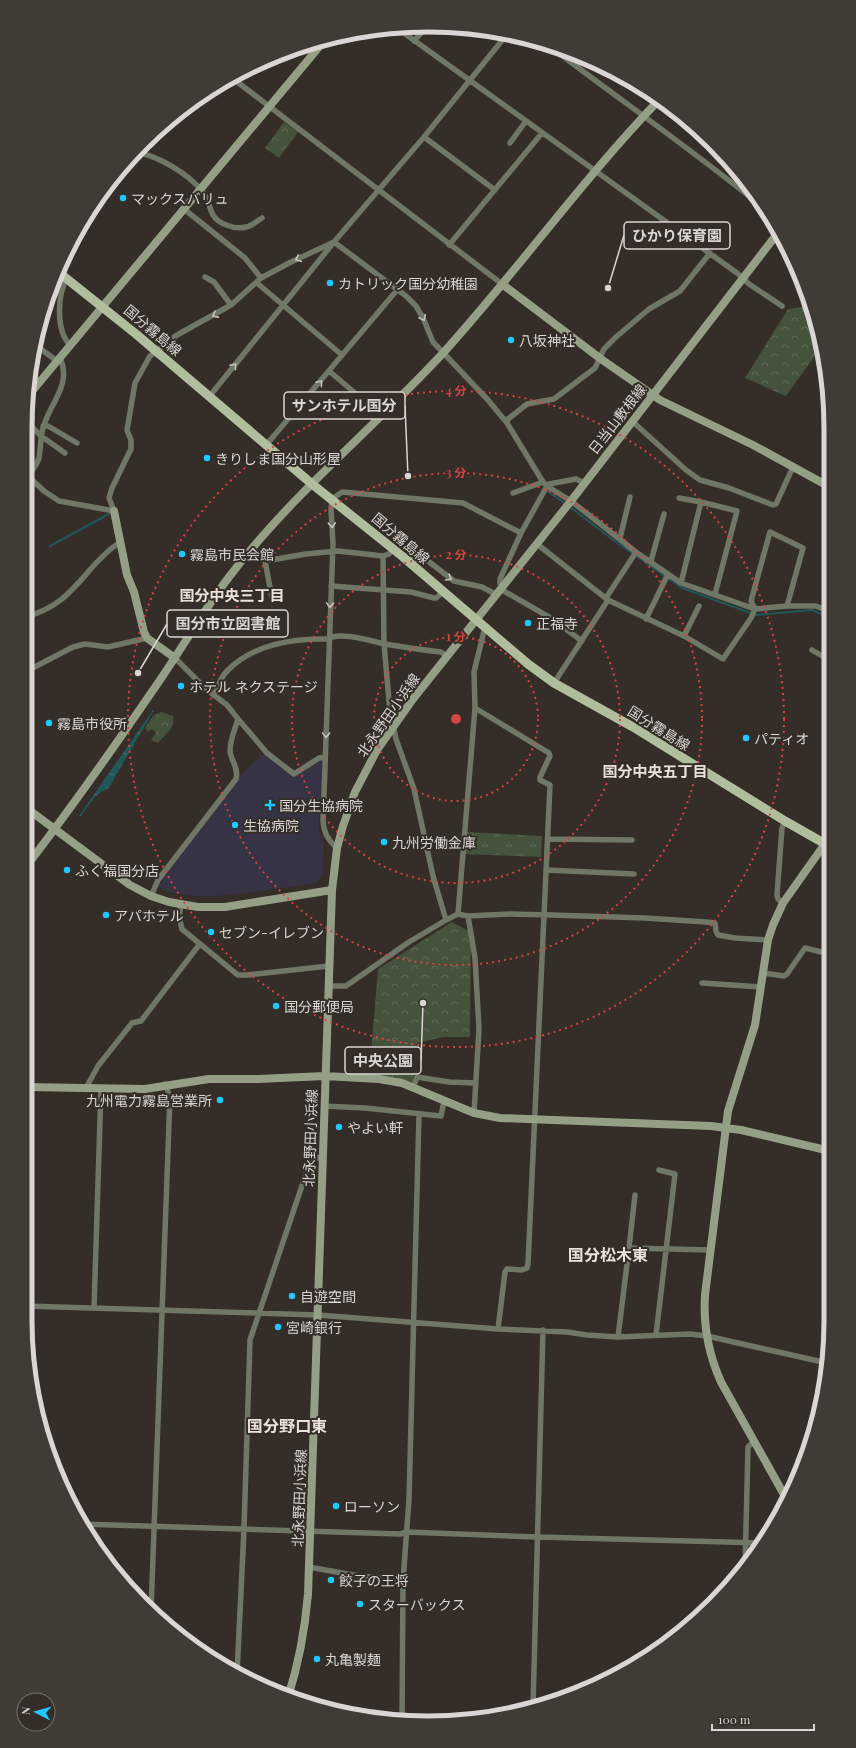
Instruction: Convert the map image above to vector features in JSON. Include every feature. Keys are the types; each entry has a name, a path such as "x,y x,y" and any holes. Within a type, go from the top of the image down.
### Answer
{"main road":[{"name":"国分霧島線","path":"63,275 103,306 267,444 312,484 402,556 528,664 554,682 633,728 784,821 824,841"}],"street":[{"path":"414,41 422,32"},
{"path":"403,33 782,306"},
{"path":"209,396 334,242 424,137 503,40"},
{"path":"34,389 318,48"},
{"path":"562,56 747,194"},
{"path":"238,81 449,245 601,359 653,395 793,466 824,484"},
{"path":"32,859 55,830 175,658 209,605 252,548 312,484 443,352 502,284 595,170 655,104"},
{"path":"510,143 526,121"},
{"path":"449,245 542,133"},
{"path":"424,137 495,190"},
{"path":"142,154 177,169 201,189 205,194 214,216 219,221 233,227 245,228 262,218"},
{"path":"184,209 245,258 259,280 283,306 342,355"},
{"name":"日当山敷根線","path":"477,620 569,504 775,237"},
{"path":"325,756 319,758 294,774 267,753 227,705 214,695 175,658 147,638 120,543 114,511 109,498 112,488 131,449 131,440 127,430 135,383 150,356 177,335 231,305 259,280 291,262 334,242"},
{"path":"334,242 406,296 416,306 424,318 433,342 488,400 507,423 545,487 620,538 634,554 651,561 667,578 715,594 754,613 787,606 816,606 824,609"},
{"path":"507,423 508,419 527,404 554,399 595,368 601,359 604,349 621,332 649,309 680,291 710,253"},
{"path":"205,277 214,282 231,305"},
{"path":"67,278 62,288 59,306 65,340 70,345"},
{"path":"267,444 397,290"},
{"path":"32,471 39,460 43,426 57,399 63,381 63,366 58,360 41,348"},
{"path":"329,371 381,415"},
{"path":"632,421 686,470 700,480 729,488 773,505 776,504 793,466"},
{"path":"43,426 48,426 77,443"},
{"path":"32,427 41,436 65,453"},
{"path":"513,493 576,479 584,483"},
{"path":"32,480 44,491 59,501 114,511"},
{"path":"500,592 500,579 521,533 545,487"},
{"path":"337,848 329,841 324,828 325,756 330,637 332,499 342,492 463,503 521,533"},
{"path":"620,538 630,498"},
{"path":"679,498 737,511 715,594"},
{"path":"681,583 701,502"},
{"path":"651,561 664,514"},
{"path":"536,544 607,599 684,636 723,659 754,613 751,602 770,532 803,548 787,606"},
{"path":"32,614 53,606 64,599 109,550 120,543"},
{"path":"252,548 265,561 272,598"},
{"path":"265,561 306,554 332,552 383,556 389,554 393,549"},
{"path":"554,682 582,641 634,554"},
{"path":"383,556 384,644 388,700 393,727 414,789 433,876 446,920"},
{"path":"402,556 428,561 454,581 500,592 537,609 582,641"},
{"path":"646,619 667,578"},
{"path":"331,586 411,592 425,594 434,598 443,592"},
{"path":"684,636 699,606"},
{"name":"北永野田小浜線","path":"290,1691 296,1671 305,1629 310,1567 329,966 332,890 337,848 348,809 377,750 393,727 477,620"},
{"path":"458,914 475,708 474,672 485,627"},
{"path":"214,695 226,672 239,661 260,649 295,641 330,637 358,638 384,644 441,652 448,657"},
{"path":"32,668 73,646 84,644 108,647 147,638"},
{"path":"812,650 824,657"},
{"path":"475,708 549,753 550,756 540,777 540,780 550,785 528,1264 527,1268 522,1270 507,1269 505,1272 498,1328"},
{"path":"151,896 158,880 236,779 237,770 230,749 238,719"},
{"path":"32,812 130,885 151,896 181,904 211,908 225,907 332,890"},
{"path":"783,903 777,895 782,828 784,821"},
{"path":"548,839 632,840"},
{"path":"784,1494 721,1382 709,1351 704,1325 704,1310 710,1250 728,1111 755,1025 768,940 783,903 824,848"},
{"path":"546,870 634,874"},
{"path":"181,904 179,917 182,929 199,945 238,975 329,966"},
{"path":"329,986 346,986 409,942 458,914 468,916 509,914 645,918 715,923 718,935 735,938 768,940"},
{"path":"468,916 475,958 476,1002 479,1029 474,1113"},
{"path":"86,1088 102,1060 132,1023 141,1021 199,945"},
{"path":"763,972 784,976 805,948 824,953"},
{"path":"702,983 761,987"},
{"path":"32,1087 145,1089 166,1084 209,1079 258,1079 325,1076 379,1079 402,1084 474,1113 500,1118 711,1126 824,1150"},
{"path":"413,1088 417,1077 476,1084"},
{"path":"151,1603 170,1096 166,1084"},
{"path":"94,1308 101,1089"},
{"path":"324,1106 365,1108 441,1116 444,1101"},
{"path":"402,1715 403,1581 409,1500 419,1114"},
{"path":"237,1667 244,1529 250,1340 311,1159 323,1157"},
{"path":"656,1335 675,1174 659,1170"},
{"path":"618,1336 635,1195"},
{"path":"629,1248 710,1250"},
{"path":"32,1306 318,1315 618,1336 690,1334 707,1336 822,1362"},
{"path":"533,1702 543,1330"},
{"path":"745,1556 748,1447 754,1441"},
{"path":"89,1524 400,1534 407,1532 537,1538 755,1543"},
{"path":"310,1567 353,1575 403,1581"}],"shaded area":[{"name":"国分生協病院","path":"264,753 294,775 322,758 319,831 324,845 323,874 316,883 207,897 178,894 157,887 243,773"}],"green space":[{"path":"284,122 298,132 279,158 265,148"},
{"path":"805,307 811,326 817,354 786,396 745,378 788,309"},
{"path":"161,712 173,716 174,720 169,731 158,743 151,740 156,732 151,729 148,732 145,728 153,716"},
{"path":"466,832 542,836 541,857 465,854"},
{"path":"452,922 471,932 470,1037 443,1037 417,1043 413,1082 369,1078 378,969"}],"water":[{"path":"153,710 108,789 99,793 80,817 79,816"}],"waterway":[{"path":"546,490 566,504"},
{"path":"570,507 612,539 682,588 756,615 812,610 824,615"},
{"path":"50,546 109,514"}],"place":[{"name":"マックスバリュ","path":"123,198"},
{"name":"カトリック国分幼稚園","path":"330,283"},
{"name":"ひかり保育園","path":"608,288"},
{"name":"八坂神社","path":"511,340"},
{"name":"きりしま国分山形屋","path":"207,458"},
{"name":"サンホテル国分","path":"408,476"},
{"name":"霧島市民会館","path":"182,554"},
{"name":"正福寺","path":"528,623"},
{"name":"国分市立図書館","path":"138,673"},
{"name":"ホテル ネクステージ","path":"181,686"},
{"name":"霧島市役所","path":"49,723"},
{"name":"パティオ","path":"746,738"},
{"name":"国分生協病院","path":"270,805"},
{"name":"生協病院","path":"235,825"},
{"name":"九州労働金庫","path":"384,842"},
{"name":"ふく福国分店","path":"67,870"},
{"name":"アパホテル","path":"106,915"},
{"name":"セブン-イレブン","path":"211,932"},
{"name":"中央公園","path":"423,1003"},
{"name":"国分郵便局","path":"276,1006"},
{"name":"九州電力霧島営業所","path":"220,1100"},
{"name":"やよい軒","path":"339,1127"},
{"name":"自遊空間","path":"292,1296"},
{"name":"宮崎銀行","path":"278,1327"},
{"name":"ローソン","path":"336,1506"},
{"name":"餃子の王将","path":"331,1580"},
{"name":"スターバックス","path":"360,1604"},
{"name":"丸亀製麺","path":"317,1659"}],"district":[{"name":"国分中央三丁目","path":"232,595"},
{"name":"国分中央五丁目","path":"655,771"},
{"name":"国分松木東","path":"608,1254"},
{"name":"国分野口東","path":"287,1425"}]}
